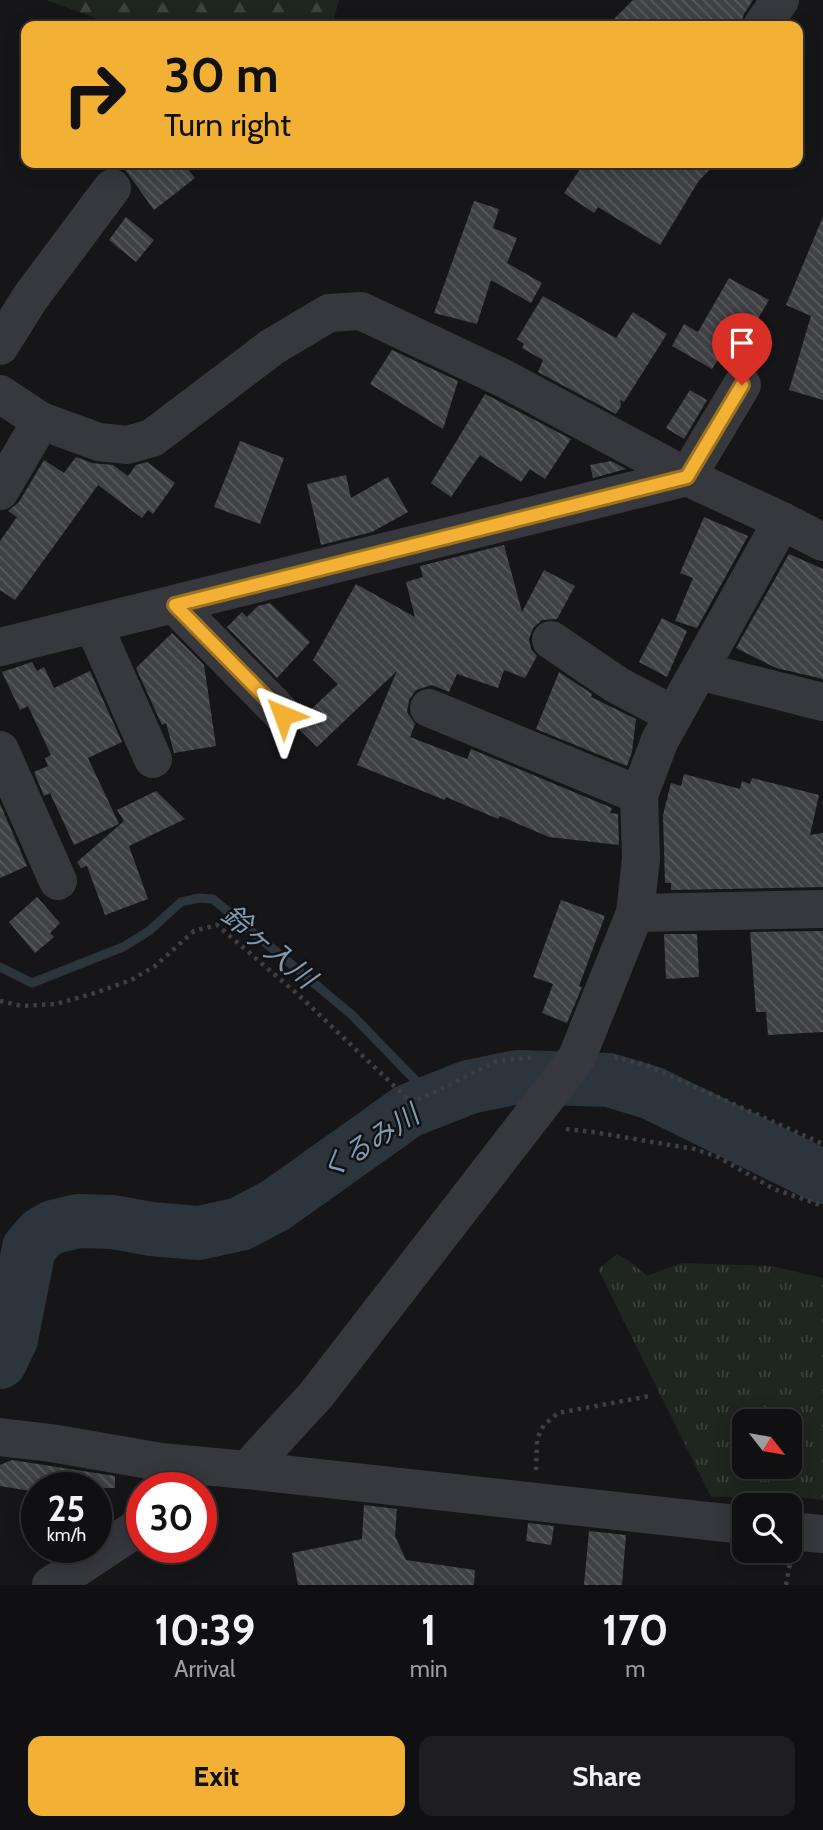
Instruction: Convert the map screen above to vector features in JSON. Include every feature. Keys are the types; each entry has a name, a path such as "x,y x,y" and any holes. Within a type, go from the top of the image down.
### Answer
{"street":[{"path":"765,21 780,0"},
{"path":"0,346 30,298 112,188"},
{"path":"0,394 41,421 99,442 127,445 152,438 272,347 329,313 361,311 505,379 687,477 823,542"},
{"path":"0,647 687,477 742,385"},
{"path":"0,491 41,421"},
{"path":"217,1485 247,1469 316,1395 574,1062 635,913 640,859 639,795 660,740 782,521"},
{"path":"175,605 283,715"},
{"path":"93,624 153,759"},
{"path":"551,640 617,685 674,715"},
{"path":"699,671 823,702"},
{"path":"429,708 639,795"},
{"path":"0,750 58,881"},
{"path":"635,913 823,909"},
{"path":"0,1437 161,1462 247,1469 732,1524"},
{"path":"802,1532 823,1534"},
{"path":"51,1585 126,1536"}],"path":[{"path":"0,1002 22,1006 56,1004 95,993 155,966 194,931 217,925 303,999 412,1102 498,1061 526,1057 574,1062 615,1057 646,1065 823,1144"},
{"path":"534,1116 593,1132 694,1150 718,1157 785,1194 823,1206"},
{"path":"536,1502 537,1440 544,1425 558,1413 650,1396"}],"green space":[{"path":"46,0 339,0 333,21 98,21"},
{"path":"617,1254 647,1276 681,1263 771,1266 823,1278 823,1500 802,1498 802,1493 732,1493 732,1497 711,1497 598,1269"}],"building":[{"path":"633,0 753,0 742,21 612,21"},
{"path":"122,168 187,168 195,178 154,210"},
{"path":"581,168 711,168 698,182 660,245 598,207 594,213 564,193"},
{"path":"474,201 499,209 493,228 517,238 507,263 542,283 531,303 491,280 477,324 434,313"},
{"path":"126,217 154,240 136,262 109,240"},
{"path":"823,217 823,400 789,390 811,316 786,305"},
{"path":"729,278 769,300 734,360 722,353 712,369 672,346 684,324 698,332"},
{"path":"543,296 616,338 633,312 667,334 624,402 620,399 621,406 616,414 538,372 543,360 522,348 524,344 517,339"},
{"path":"392,350 458,381 443,429 370,384"},
{"path":"690,390 707,400 684,439 666,428"},
{"path":"485,394 571,439 545,479 530,469 521,482 480,455 451,497 431,483"},
{"path":"240,441 284,458 260,524 214,507"},
{"path":"76,457 92,463 113,465 128,476 136,465 147,462 175,483 153,514 148,510 142,518 98,485 15,600 0,590 0,541 17,517 8,511 19,502 44,460 64,473"},
{"path":"611,461 626,469 593,478 590,465"},
{"path":"346,475 351,498 388,477 408,512 372,532 321,545 307,484"},
{"path":"704,517 748,536 697,628 675,621 693,578 680,573"},
{"path":"504,545 522,612 544,570 575,586 557,619 542,620 533,628 529,639 531,649 537,656 525,678 504,670 498,688 457,674 449,692 432,685 416,690 409,700 407,712 415,724 410,737 467,759 471,749 612,808 610,813 618,814 619,845 549,837 500,816 498,819 357,765 397,671 317,747 299,729 304,716 338,684 313,660 356,584 415,617 406,582 423,577 420,566"},
{"path":"789,554 823,569 823,679 776,668 736,648"},
{"path":"270,603 310,642 277,678 227,627 242,612 247,617 258,606"},
{"path":"662,618 687,631 667,677 639,662"},
{"path":"172,633 204,665 216,746 174,753 166,723 162,725 136,668"},
{"path":"32,662 37,671 44,667 54,688 90,671 122,742 88,758 119,824 74,845 50,793 44,796 34,772 48,766 45,758 51,755 28,706 20,710 2,672"},
{"path":"559,672 592,694 591,697 636,719 632,752 627,766 536,729"},
{"path":"684,774 740,789 742,781 750,784 752,778 819,795 810,835 823,833 823,887 671,890 671,883 665,883 663,815 671,783 681,786"},
{"path":"156,791 185,819 129,846 148,899 105,915 87,866 81,868 77,862 124,821 117,810"},
{"path":"0,804 27,866 0,878"},
{"path":"37,897 60,923 50,933 54,937 35,953 9,922"},
{"path":"561,900 605,916 567,1023 542,1013 553,984 533,977"},
{"path":"823,931 823,1032 768,1035 766,1012 756,1012 750,932"},
{"path":"664,934 697,934 699,977 666,979"},
{"path":"12,1460 89,1472 21,1472 21,1489 0,1486 0,1465"},
{"path":"112,1476 115,1476 115,1488 112,1488"},
{"path":"364,1505 397,1509 395,1536 406,1560 475,1570 474,1585 298,1585 292,1553 362,1539"},
{"path":"528,1523 554,1526 551,1545 526,1541"},
{"path":"589,1531 626,1535 622,1585 584,1585"}],"waterway":[{"name":"鈴ヶ入川","path":"0,967 32,983 123,947 149,931 181,902 199,898 213,899 352,1015 420,1085 439,1099"},
{"name":"くるみ川","path":"0,1362 11,1339 29,1248 41,1234 53,1227 78,1221 113,1222 151,1229 199,1233 240,1224 276,1205 408,1111 469,1087 518,1077 609,1080 652,1093 823,1177"}],"route":[{"path":"283,715 175,605 687,477 742,385"}]}
